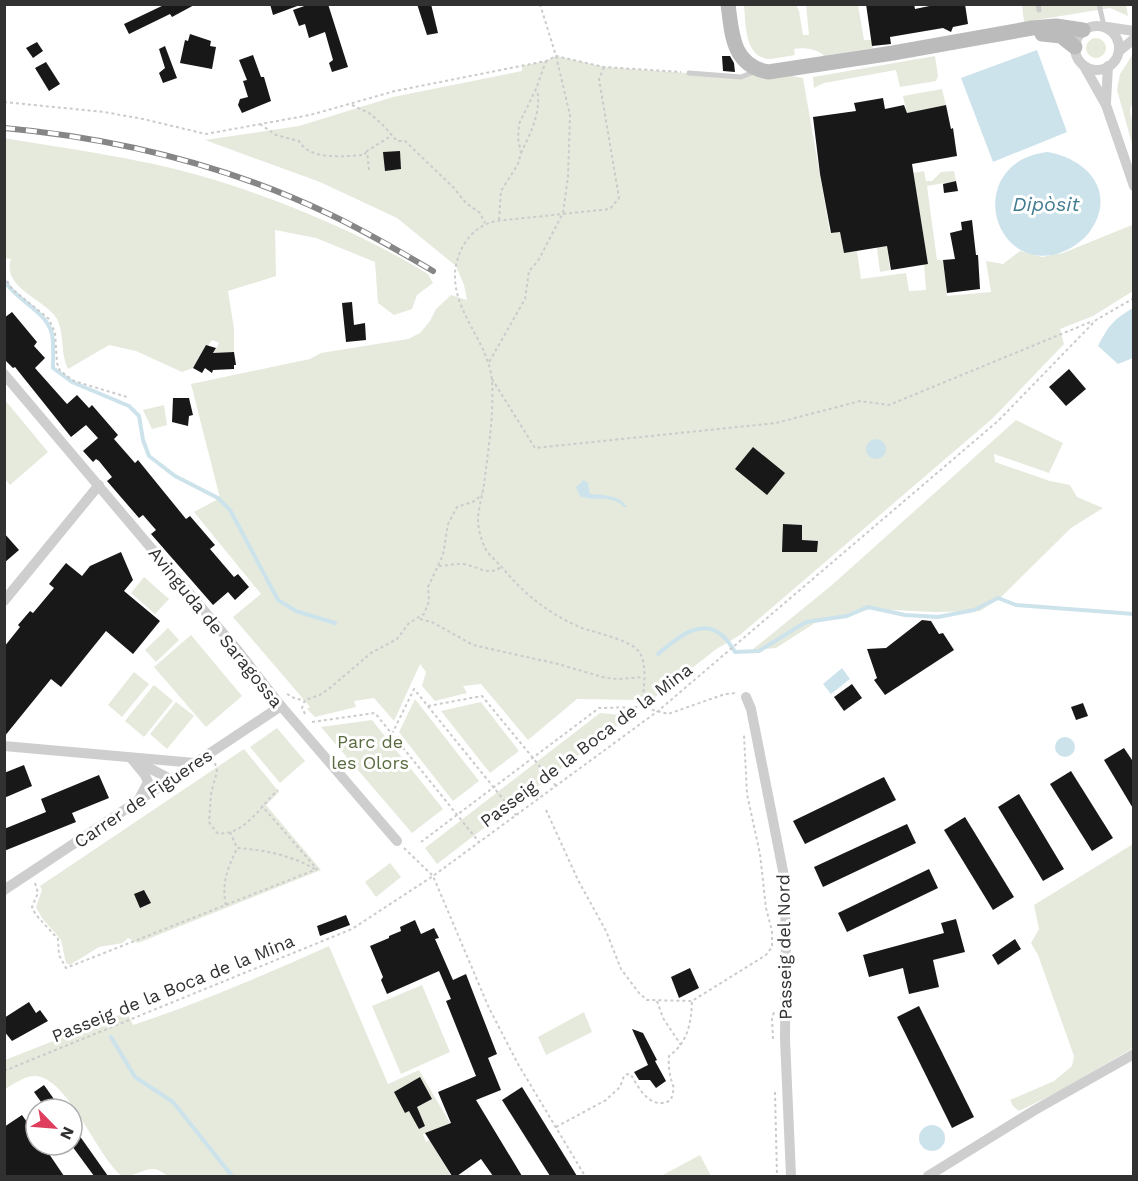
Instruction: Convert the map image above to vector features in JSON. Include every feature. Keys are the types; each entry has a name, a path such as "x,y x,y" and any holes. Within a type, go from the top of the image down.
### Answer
{"street":[{"path":"728,4 732,34 737,50 750,66 768,72 1056,26 1083,30"},
{"path":"1134,31 1090,26 1083,30 1077,38 1075,47 1078,60 1084,66 1106,105 1134,186"},
{"path":"1105,27 1116,37 1119,51"},
{"path":"1024,31 1060,36 1075,47"},
{"path":"1084,66 1095,70 1108,66 1115,60 1119,51 1134,39"},
{"path":"1106,105 1108,66"},
{"name":"Avinguda de Saragossa","path":"4,374 239,652 280,706 397,841"},
{"path":"4,601 99,485"},
{"name":"Passeig del Nord","path":"746,697 752,713 784,876 785,1039 791,1176"},
{"name":"Carrer de Figueres","path":"4,890 280,706"},
{"path":"4,746 195,763"},
{"path":"131,758 170,779 171,769 157,760"},
{"path":"131,758 145,775 147,782 146,788 137,801"},
{"path":"927,1176 1035,1110 1134,1054"}],"lane":[{"path":"1100,4 1105,27"},
{"path":"689,73 741,77 758,70"}],"path":[{"path":"488,364 525,299 529,271 538,261 563,213 568,177 570,115 556,56 540,4"},
{"path":"4,102 143,118 206,134 310,115 395,91 546,61 556,56 604,67 689,73"},
{"path":"520,153 519,124 536,89 546,61"},
{"path":"604,67 599,79 619,198 610,209 499,220 485,224 474,231 463,244 456,266 460,304 488,364 492,379 535,448 776,423 860,401 889,405 1096,320"},
{"path":"499,220 501,191 518,164 520,153 536,117 538,96 536,89"},
{"path":"350,105 369,113 397,141 405,141 454,188 466,203 480,213 485,224"},
{"path":"260,124 276,135 299,141 305,149 311,152 346,157 353,154 364,155 389,135"},
{"path":"367,152 369,170"},
{"path":"4,276 12,289 49,318 55,333 57,363 60,371 74,381 127,397"},
{"name":"Passeig de la Boca de la Mina","path":"4,1071 352,929 433,876 658,711 998,421 1096,320 1134,298"},
{"path":"492,379 490,434 478,522 485,548 528,596 555,614 581,627 632,645 640,653 644,669 642,707"},
{"path":"284,690 288,696 305,700 320,695 371,652 397,639 409,623 424,615 428,608 428,587 439,566 446,544 448,524 457,507 475,501 483,493"},
{"path":"439,566 462,563 488,572 501,567"},
{"path":"419,619 432,622 473,645 558,664 606,678 643,676"},
{"path":"393,734 414,689 516,815"},
{"path":"421,842 599,708 642,707 668,714 725,694 739,692 746,697"},
{"path":"428,706 482,696 556,786"},
{"path":"305,700 302,708 305,714"},
{"path":"312,722 375,713 479,842"},
{"path":"546,810 574,871 606,931 621,969 639,993 647,1000 692,1001 766,955 772,947 772,931 766,908 760,854 747,794 744,739 747,720 752,713"},
{"path":"215,763 217,771 211,794 209,822 217,833 230,832 249,822 278,790"},
{"path":"262,806 317,869"},
{"path":"226,905 224,878 237,848 230,832"},
{"path":"397,841 433,876 489,1008 518,1064 585,1176"},
{"path":"237,848 280,854 317,869"},
{"path":"35,884 38,893 32,907 36,915 58,939 59,955 66,968 317,869"},
{"path":"657,1001 670,1031 681,1046"},
{"path":"556,1127 606,1100 620,1087 624,1076 628,1074 631,1075 640,1091 652,1102 663,1104 671,1100 674,1088 670,1079 669,1056 681,1046 686,1037 691,1020 692,1001"}],"green space":[{"path":"744,5 796,5 803,35 809,35 806,5 858,5 864,40 871,40 873,48 824,56 815,50 798,48 794,49 795,55 771,59 762,57 751,47 748,39"},
{"path":"1022,5 1126,5 1128,16 1110,8 1024,22"},
{"path":"1092,38 1100,38 1106,44 1106,52 1100,58 1092,58 1086,52 1086,44"},
{"path":"1133,54 1133,101 1130,110 1133,147 1117,90 1120,74"},
{"path":"556,56 604,67 741,77 758,70 803,78 830,233 840,232 844,253 857,251 861,279 906,273 909,291 926,290 924,264 928,263 913,173 924,171 926,181 932,181 941,172 954,171 956,181 927,186 937,260 943,260 947,296 991,292 986,261 1003,264 1020,251 1042,257 1063,253 1132,225 1133,291 1093,316 1060,329 1064,344 993,418 740,635 715,650 649,702 577,699 528,740 481,684 463,686 467,693 435,701 422,686 426,672 420,664 394,721 374,698 354,701 356,707 315,717 307,709 310,707 233,617 261,594 194,512 220,498 191,384 310,359 321,353 408,339 420,333 436,309 451,295 467,300 456,266 397,218 320,182 205,140 299,126 393,97 522,71 522,66 546,61"},
{"path":"935,56 938,76 936,81 900,87 896,70 824,83 814,88 813,77"},
{"path":"942,89 946,105 907,113 903,96"},
{"path":"4,138 137,161 189,173 242,189 297,209 378,246 428,274 433,283 417,295 412,309 394,315 378,303 375,262 316,238 275,230 276,276 228,291 234,329 234,352 213,354 219,343 212,340 208,346 206,345 193,368 182,372 136,351 109,345 68,369 57,319 18,286 12,278 11,259 5,258"},
{"path":"885,232 890,270 880,272 875,233"},
{"path":"5,400 48,452 10,485 5,479"},
{"path":"164,405 167,425 152,429 143,410"},
{"path":"1016,420 1063,443 1049,473 994,454 995,462 1050,481 1070,485 1077,497 1103,508 1071,528 999,599 980,611 935,612 871,609 815,623 776,648 752,650 832,585"},
{"path":"144,577 169,599 155,614 131,593"},
{"path":"168,628 179,640 156,662 145,650"},
{"path":"191,635 242,696 206,727 154,667"},
{"path":"134,672 149,684 122,717 108,705"},
{"path":"154,685 173,701 144,737 125,721"},
{"path":"415,699 479,781 453,801 399,732"},
{"path":"176,702 194,716 167,749 150,734"},
{"path":"481,702 519,751 490,773 441,711"},
{"path":"600,713 630,716 437,864 425,848"},
{"name":"Parc de les Olors","path":"372,720 443,809 412,833 321,727"},
{"path":"277,728 305,761 280,783 250,747"},
{"path":"244,749 279,792 266,805 321,870 138,943 128,938 123,943 99,947 70,965 66,963 61,940 42,918 36,907 42,890 40,886"},
{"path":"1133,844 1133,1048 1060,1091 1019,1111 1010,1100 1054,1081 1072,1066 1074,1056 1038,955 1031,943 1039,929 1034,905"},
{"path":"390,863 401,877 376,897 365,882"},
{"path":"329,946 388,1084 419,1070 450,1123 423,1134 426,1142 430,1140 451,1176 167,1176 161,1171 150,1169 122,1176 102,1152 84,1122 84,1097 65,1097 47,1080 35,1076 27,1077 5,1089 5,1060 127,1012 133,1025 232,988"},
{"path":"422,985 450,1052 401,1074 372,1006"},
{"path":"584,1012 592,1032 546,1055 538,1037"},
{"path":"700,1155 711,1176 661,1176"}],"water":[{"name":"Dipòsit","path":"1037,50 1067,132 993,162 961,78"},
{"name":"Dipòsit","path":"1047,152 1076,162 1087,171 1095,181 1100,193 1100,206 1097,220 1088,234 1076,244 1053,255 1031,254 1013,245 1001,230 996,211 997,192 1005,174 1022,160"},
{"path":"1133,308 1133,358 1118,364 1098,346 1112,324"},
{"path":"876,439 883,442 886,449 883,456 876,459 869,456 866,449 869,442"},
{"path":"584,480 588,483 590,494 616,498 627,507 613,500 580,496 576,487"},
{"path":"842,668 850,679 831,694 823,684"},
{"path":"1065,737 1072,740 1075,747 1072,754 1065,757 1058,754 1055,747 1058,740"},
{"path":"932,1125 941,1129 945,1138 941,1147 932,1151 923,1147 919,1138 923,1129"}],"building":[{"path":"166,4 196,4 172,17 170,14 129,34 124,24"},
{"path":"270,4 299,4 300,5 273,15"},
{"path":"310,4 328,4 348,67 332,72 329,63 333,60 325,32 309,38 305,24 299,26 293,10"},
{"path":"417,4 431,4 438,33 427,35"},
{"path":"866,4 914,4 915,9 939,4 965,4 968,24 953,27 951,32 943,28 890,37 891,44 872,46"},
{"path":"190,34 211,41 210,46 216,47 212,69 180,63 185,40 188,41"},
{"path":"37,42 43,51 33,58 26,48"},
{"path":"165,46 177,78 163,83 159,73 165,68 159,49"},
{"path":"253,55 261,77 264,77 271,101 242,113 238,105 240,99 248,97 243,81 247,80 239,60"},
{"path":"722,56 730,56 735,72 723,71"},
{"path":"46,62 60,84 49,91 35,68"},
{"path":"883,98 885,109 904,105 907,113 946,105 951,129 953,128 957,156 912,164 928,264 891,270 887,246 844,253 840,232 831,233 820,174 813,117 856,111 854,103"},
{"path":"400,151 401,169 385,171 383,152"},
{"path":"956,181 958,191 944,193 943,184"},
{"path":"972,220 976,255 978,255 980,289 947,293 943,260 955,259 950,233 962,230 961,222"},
{"path":"352,302 354,325 365,323 366,340 346,342 342,303"},
{"path":"12,312 37,342 34,346 45,358 35,368 67,404 77,395 89,408 92,405 118,435 114,439 135,463 138,460 186,519 190,516 215,545 210,549 234,577 238,574 249,587 235,600 228,592 213,605 151,534 156,530 143,515 139,518 107,481 112,477 99,461 96,459 93,462 83,451 98,438 86,425 71,437 15,367 13,368 4,359 4,318"},
{"path":"206,345 216,348 213,353 234,352 236,365 234,369 213,370 212,373 205,368 202,373 193,368"},
{"path":"1069,369 1086,389 1066,406 1049,387"},
{"path":"173,398 189,398 193,415 189,416 188,426 172,422"},
{"path":"753,447 785,473 767,495 735,469"},
{"path":"783,524 802,525 802,540 818,541 817,552 782,552"},
{"path":"4,533 19,550 4,563"},
{"path":"121,552 133,580 124,591 160,621 133,654 106,631 61,687 51,679 4,737 4,647 20,627 18,625 30,611 33,613 54,588 49,584 66,563 82,576 90,566"},
{"path":"922,620 931,621 939,634 943,633 954,650 885,695 874,680 877,678 867,649 886,648"},
{"path":"852,684 862,698 844,711 834,697"},
{"path":"1083,703 1088,716 1076,720 1071,707"},
{"path":"1124,748 1134,763 1134,810 1104,760"},
{"path":"24,765 32,786 4,798 4,773"},
{"path":"1071,771 1113,838 1092,851 1050,784"},
{"path":"99,775 109,798 72,813 76,822 4,851 4,829 46,812 41,799"},
{"path":"884,777 896,800 805,844 793,821"},
{"path":"1019,794 1064,869 1043,881 998,807"},
{"path":"965,817 1014,897 993,910 944,830"},
{"path":"907,824 916,843 823,887 814,867"},
{"path":"929,869 938,888 847,932 838,913"},
{"path":"144,890 151,903 140,908 134,894"},
{"path":"346,915 350,925 320,936 317,926"},
{"path":"956,919 965,952 933,960 939,987 909,994 903,968 869,977 863,955 944,933 941,923"},
{"path":"415,920 421,934 434,928 439,938 435,939 453,980 466,974 497,1054 488,1058 501,1090 476,1100 522,1176 493,1176 481,1159 457,1176 452,1176 425,1133 451,1123 438,1092 476,1076 446,1001 451,999 439,971 387,994 381,980 383,977 370,946 389,938 401,931 400,927"},
{"path":"1015,939 1021,949 998,965 992,955"},
{"path":"690,968 699,988 679,998 671,977"},
{"path":"29,1002 36,1013 40,1010 48,1021 12,1041 4,1031 4,1018"},
{"path":"919,1006 974,1117 952,1128 897,1017"},
{"path":"632,1029 643,1033 666,1081 656,1088 650,1080 639,1080 634,1072 648,1065"},
{"path":"420,1077 432,1099 417,1107 425,1126 419,1129 409,1111 405,1113 394,1092"},
{"path":"44,1085 52,1097 38,1097 34,1092"},
{"path":"522,1087 577,1176 550,1176 502,1100"},
{"path":"22,1115 24,1118 24,1157 51,1157 64,1176 4,1176 4,1127"},
{"path":"84,1142 108,1176 94,1176 80,1157 84,1157"}],"waterway":[{"path":"4,280 16,294 44,318 49,326 53,338 53,368 72,382 129,406 139,416 143,440 149,456 175,476 218,498 230,510 278,600 296,611 335,623"},
{"path":"658,654 681,636 707,628 724,637 735,652 759,651 806,622 847,616 868,607 905,615 938,617 974,610 998,598 1016,605 1134,614"},
{"path":"111,1037 135,1077 173,1102 232,1176"}],"railway":[{"path":"4,128 88,139 211,168 291,197 329,214 433,271"}]}
